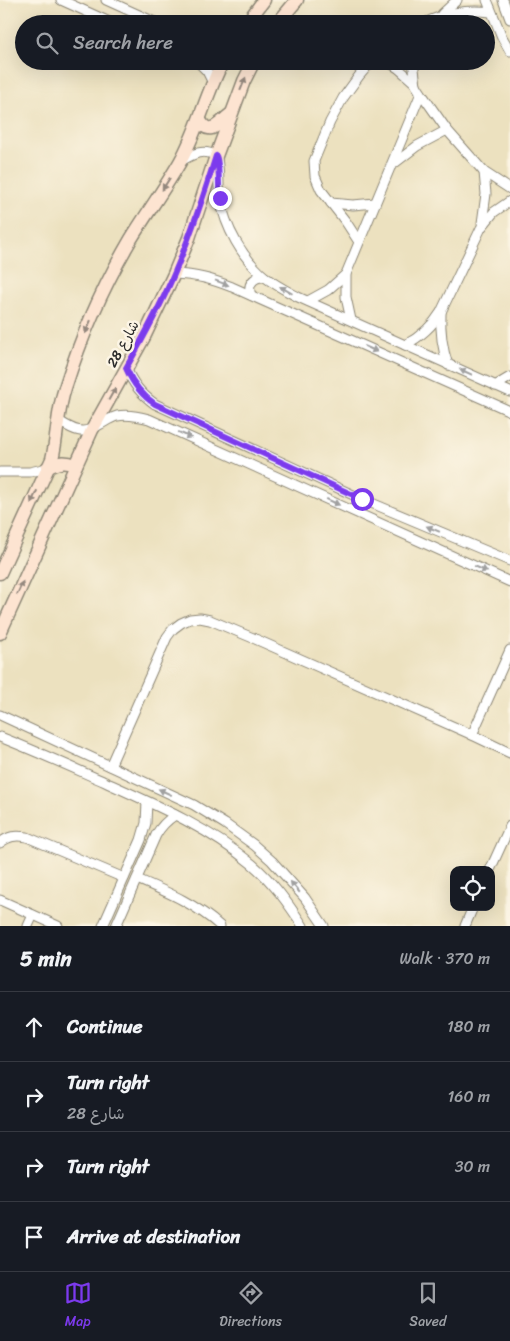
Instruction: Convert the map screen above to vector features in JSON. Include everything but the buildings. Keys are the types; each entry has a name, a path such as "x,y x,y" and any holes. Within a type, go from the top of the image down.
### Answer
{"street":[{"path":"61,0 94,15"},
{"path":"106,0 139,15"},
{"path":"253,15 264,0"},
{"path":"284,15 297,0"},
{"path":"441,15 457,0"},
{"path":"487,0 492,15"},
{"path":"503,0 510,19"},
{"path":"445,15 465,11 491,12"},
{"path":"495,21 510,51"},
{"path":"206,70 213,83"},
{"path":"0,573 47,468 55,446 65,388 101,298 130,241 180,162 200,120 220,70"},
{"name":"شارع 28","path":"0,633 92,430 152,322 174,274 189,238 216,156 250,70"},
{"path":"359,242 321,190 315,176 314,161 330,122 343,98 364,70"},
{"path":"400,70 416,84 447,130 484,172 510,189"},
{"path":"414,70 416,84"},
{"path":"351,320 346,297 346,274 421,93"},
{"path":"200,120 200,123 206,127 213,128 233,112"},
{"path":"391,166 418,146 447,130"},
{"path":"180,162 198,152 207,152 216,156 218,161 218,186 225,220 238,245 265,277 298,297 510,392"},
{"path":"481,228 486,194 484,172"},
{"path":"405,345 422,335 441,312 481,228 494,212 510,201"},
{"path":"331,203 375,204"},
{"path":"174,274 209,278 251,295 510,411"},
{"path":"308,301 328,290 346,274"},
{"path":"251,295 249,288 252,281 258,277 265,277"},
{"path":"441,312 443,349 448,365"},
{"path":"126,368 137,389 146,398 165,409 362,499 510,561"},
{"path":"495,386 510,376"},
{"path":"159,423 165,409"},
{"path":"59,421 74,430 86,431 92,430 116,416 138,416 159,423 510,582"},
{"path":"0,472 30,472 47,468 58,462 70,462 76,465"},
{"path":"356,512 362,499"},
{"path":"110,766 167,637 181,623 190,619 200,618 210,620 253,638 510,753"},
{"path":"472,735 510,650"},
{"path":"0,715 194,805 218,819 240,834 289,879 324,926"},
{"path":"29,748 36,732"},
{"path":"0,737 29,748 175,815 213,837 252,865 285,899 303,926"},
{"path":"103,926 144,830 147,802"},
{"path":"116,926 160,827 175,815"},
{"path":"492,866 510,826"},
{"path":"0,844 10,836 27,837 124,878"},
{"path":"137,878 193,906 220,926"},
{"path":"0,900 58,926"},
{"path":"464,926 471,911"},
{"path":"28,926 33,915"}],"route":[{"path":"220,198 218,161 216,156 189,238 174,274 160,306 126,368 131,379 137,389 155,404 362,499"}]}
